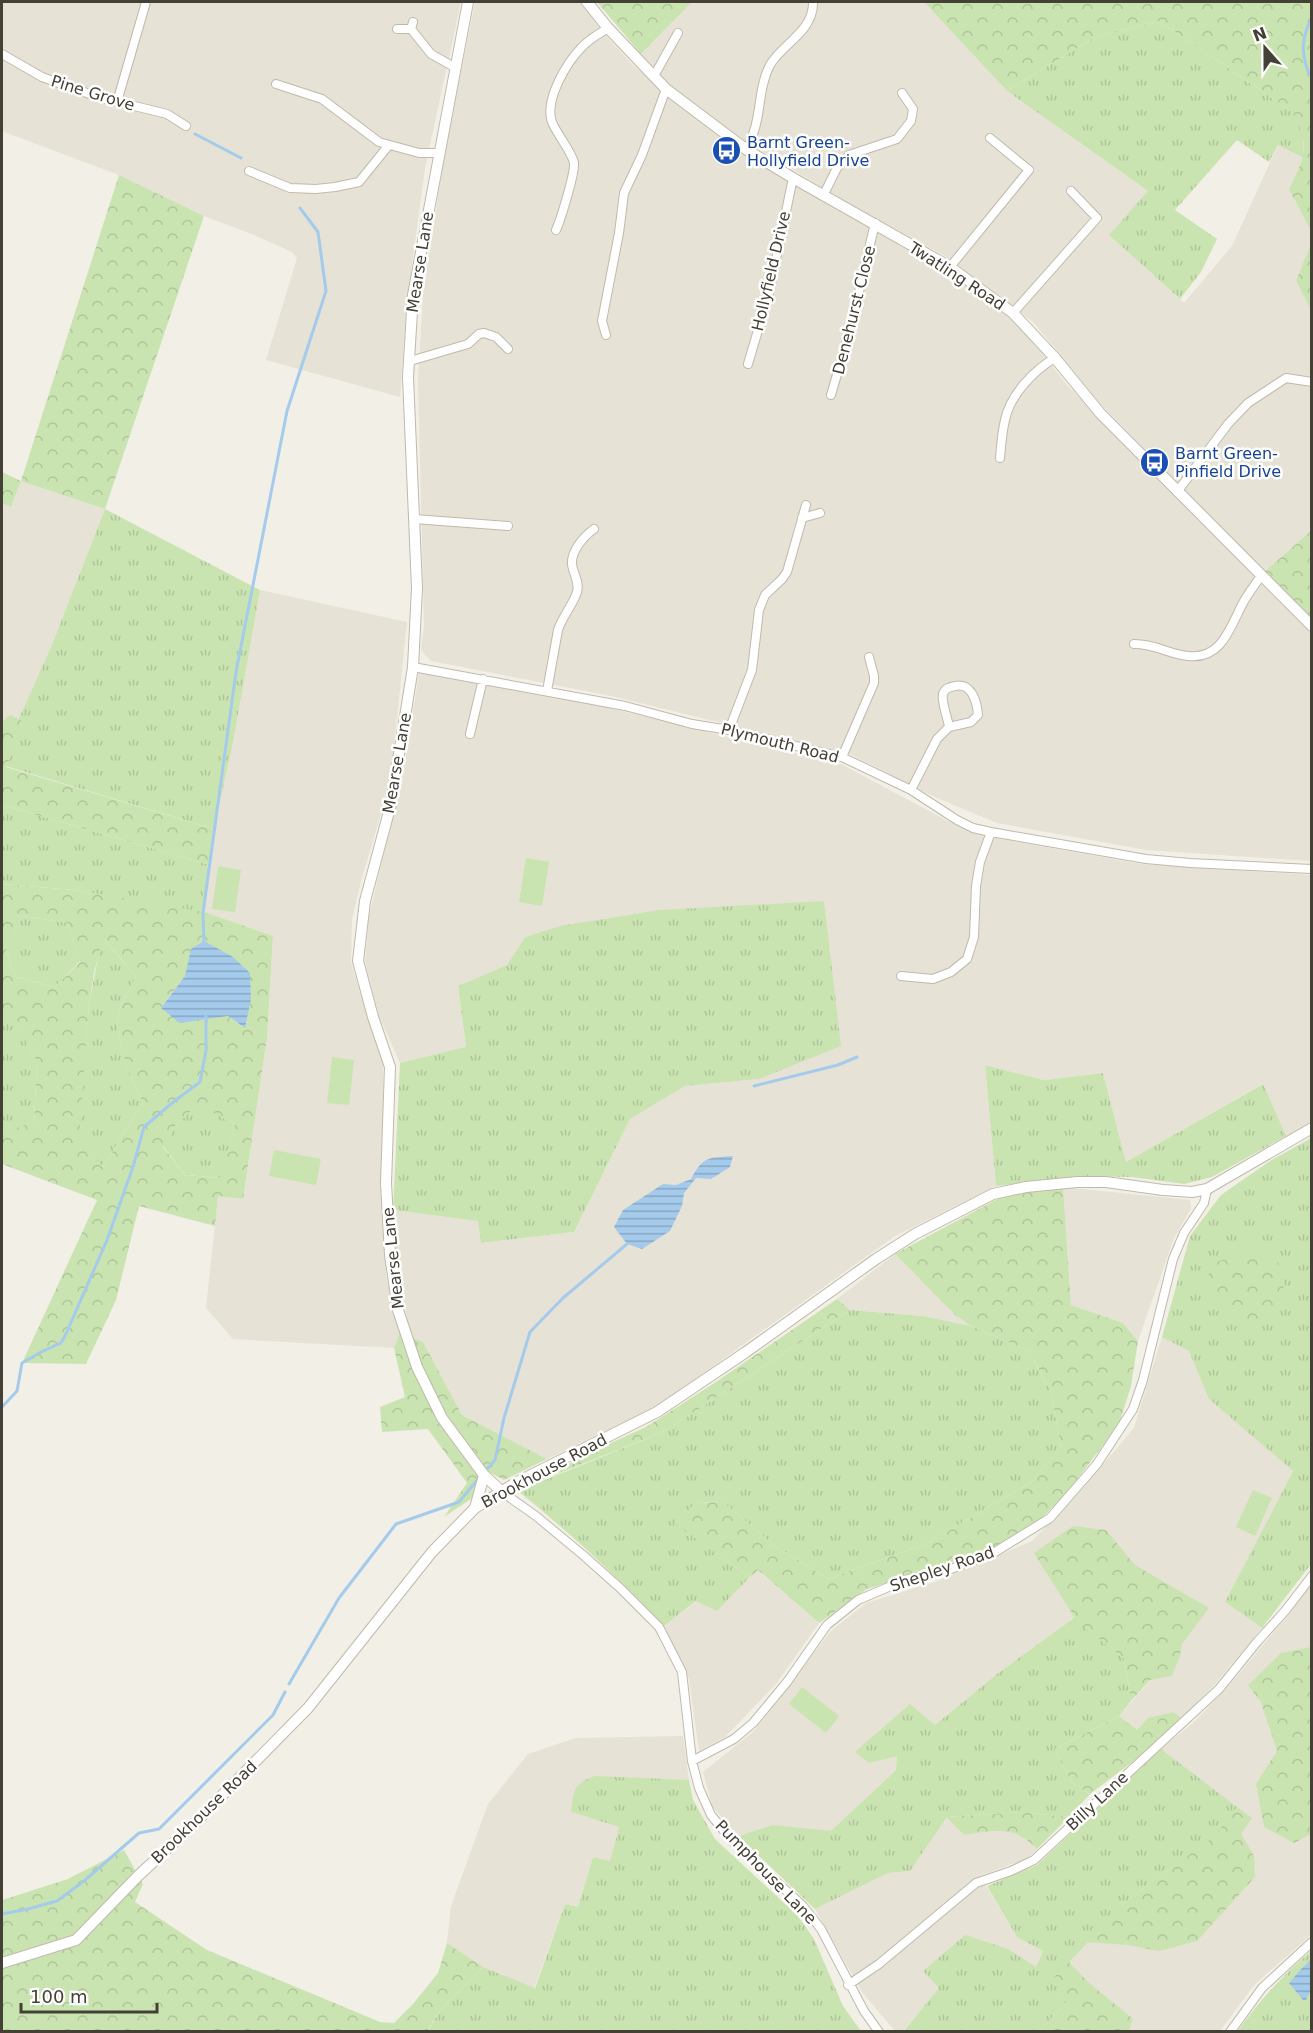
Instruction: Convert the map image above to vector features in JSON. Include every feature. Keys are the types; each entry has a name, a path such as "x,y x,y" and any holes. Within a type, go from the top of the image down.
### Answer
{"street":[{"path":"117,102 146,2"},
{"name":"Mearse Lane","path":"468,2 413,295 408,377 417,588 413,668 391,804 365,901 358,961 373,1017 390,1067 386,1183 390,1255 398,1310 417,1367 442,1418 484,1475 502,1492"},
{"name":"Twatling Road","path":"588,2 608,28 666,89 747,150 823,196 875,223 950,267 1013,313 1055,358 1100,413 1311,626"},
{"path":"747,150 756,124 765,76 771,63 799,35 813,2"},
{"path":"397,29 412,25 430,54 456,68"},
{"path":"556,230 563,213 574,163 551,120 550,107 553,94 570,62 583,45 608,28"},
{"path":"654,76 678,33"},
{"name":"Pine Grove","path":"2,54 42,77 117,102 167,114 186,126"},
{"path":"276,84 322,99 379,142 419,153 439,153"},
{"path":"606,335 602,321 619,233 624,193 642,155 666,89"},
{"path":"823,196 837,168 849,155 897,139 911,122 913,109 902,93"},
{"path":"950,267 1029,170 990,138"},
{"path":"249,171 290,188 335,187 358,182 374,166 389,145"},
{"name":"Hollyfield Drive","path":"748,364 769,293 793,178"},
{"path":"1013,313 1097,218 1071,191"},
{"name":"Denehurst Close","path":"831,396 850,330 875,223"},
{"path":"410,361 468,344 479,334 484,333 496,337 508,349"},
{"path":"1000,458 1005,418 1011,404 1027,381 1055,358"},
{"path":"1177,492 1228,424 1248,403 1286,378 1311,382"},
{"path":"729,730 752,670 759,610 765,595 787,572 806,506"},
{"path":"802,518 820,513"},
{"path":"414,519 508,526"},
{"path":"547,691 561,620 576,596 578,588 573,560 582,539 594,529"},
{"path":"1134,644 1149,644 1186,656 1207,655 1218,648 1227,636 1244,601 1261,576"},
{"path":"842,757 874,683 869,657"},
{"name":"Plymouth Road","path":"413,668 625,706 692,724 729,730 842,757 911,790 973,828 1146,859 1311,869"},
{"path":"470,734 483,679"},
{"path":"911,790 936,739 949,727 971,722 978,715 977,702 967,687 960,684 948,687 943,695 949,727"},
{"path":"901,976 933,979 951,972 967,959 974,937 976,886 981,862 992,832"},
{"path":"1207,1189 1311,1128"},
{"name":"Brookhouse Road","path":"2,1963 76,1940 308,1708 432,1552 475,1508 517,1482 657,1412 876,1259 915,1234 993,1194 1026,1187 1077,1182 1106,1182 1192,1192 1207,1189"},
{"name":"Shepley Road","path":"692,1761 734,1739 753,1723 787,1682 827,1624 858,1600 905,1580 951,1569 995,1552 1050,1518 1097,1464 1133,1409 1144,1375 1173,1259 1184,1233 1204,1203 1207,1189"},
{"path":"475,1508 484,1475"},
{"name":"Pumphouse Lane","path":"502,1492 536,1516 583,1555 620,1587 659,1627 682,1672 692,1761 699,1788 711,1815 734,1843 803,1905 820,1929 848,1985 879,2031"},
{"name":"Billy Lane","path":"848,1985 879,1964 976,1883 1034,1860 1219,1689 1257,1641 1285,1611 1311,1576"},
{"path":"1230,2031 1262,1988 1311,1942"}],"shaded area":[{"path":"2,2 461,2 425,168 406,310 400,397 266,360 297,258 292,252 204,216 119,175 2,131"},
{"path":"475,2 581,2 606,36 632,64 678,104 742,153 980,292 1024,329 1066,384 1311,633 1311,861 1146,850 997,823 937,798 850,754 611,696 431,661 421,650 424,626 418,379 423,295 444,157"},
{"path":"692,2 924,2 1007,91 1149,192 1109,235 1184,303 1232,246 1278,145 1304,158 1289,189 1311,231 1311,243 1296,281 1311,310 1311,531 1264,572 1100,403 1034,323 1006,300 945,256 857,208 725,129 671,89 641,54"},
{"path":"21,481 105,509 51,647 2,756 2,503 11,507"},
{"path":"260,590 407,622 390,784 352,919 351,963 383,1064 386,1275 400,1332 394,1348 233,1339 206,1308 218,1196 243,1199 267,1038 273,937 204,912 214,829 233,743"},
{"path":"419,673 588,703 841,764 959,827 1000,839 1141,864 1311,875 1311,1121 1286,1136 1262,1084 1126,1162 1103,1073 1044,1080 985,1065 996,1186 895,1236 656,1407 547,1459 462,1415 423,1342 410,1336 396,1256 393,1210 479,1221 481,1243 574,1232 630,1119 685,1086 759,1079 560,926 525,937 507,965 458,986 466,1048 400,1063 379,1016 365,962 369,916 403,774"},
{"path":"1063,1187 1190,1200 1191,1209 1174,1238 1138,1341 1123,1323 1071,1305"},
{"path":"895,1254 954,1314 971,1326 922,1316 850,1310 837,1299"},
{"path":"1162,1337 1189,1351 1210,1399 1293,1471 1225,1602 1262,1628 1215,1684 1187,1713 1150,1744 1119,1716 1169,1659 1095,1602 997,1674 897,1756 896,1770 831,1832 773,1825 738,1836 712,1806 703,1772 754,1731 831,1631 866,1603 935,1582 1032,1541 1082,1489 1134,1428"},
{"path":"757,1570 819,1623 776,1684 725,1737 699,1751 689,1679 664,1626 697,1601 717,1611"},
{"path":"1311,1582 1311,1935 1255,1984 1220,2031 1114,2031 1054,1977 1086,1942 1215,1837 1236,1807 1161,1749 1193,1723 1228,1687 1289,1614"},
{"path":"683,1736 689,1780 661,1780 571,1812 619,1827 610,1862 593,1857 578,1907 565,1904 534,1988 483,1967 447,1943 451,1906 488,1804 528,1754 575,1738"},
{"path":"946,1817 964,1835 1004,1830 1025,1837 1037,1849 1028,1858 980,1876 1017,1937 1043,1951 1036,1968 1008,1949 923,1971 940,1988 903,2031 895,2031 862,1992 815,1909 888,1873 910,1871"}],"green space":[{"path":"597,2 692,2 641,54"},
{"path":"924,2 1311,2 1311,231 1289,189 1304,150 1302,133 1291,111 1159,21 1095,37 1007,91"},
{"path":"1159,21 1291,111 1303,131 1304,158 1278,145 1269,162 1237,140 1175,210 1217,239 1201,272 1180,299 1109,235 1148,191 1007,91 1095,37"},
{"path":"119,175 204,216 105,509 21,481"},
{"path":"1311,243 1311,310 1296,281"},
{"path":"2,472 21,481 11,507 2,503"},
{"path":"105,509 260,590 233,743 214,829 2,765 2,756 51,647"},
{"path":"1311,531 1311,618 1264,572"},
{"path":"10,715 22,721 20,737 6,767 214,829 210,865 2,805 2,722"},
{"path":"2,805 210,865 203,913 75,890 2,884"},
{"path":"526,858 549,862 542,906 519,902"},
{"path":"218,866 241,870 235,912 212,909"},
{"path":"2,884 75,890 204,912 273,936 267,1038 243,1199 218,1196 215,1226 139,1206 116,1300 86,1364 22,1363 97,1200 2,1164 2,1133 34,1122 37,1062 12,1015 2,1012","holes":["22,916 68,923 80,962 55,987 16,977 6,951","103,938 136,976 119,1010 117,1024 125,1060 143,1102 103,1167 79,1139 89,1004","185,976 245,1028 228,1016 206,1018 161,1008","197,1105 235,1124 221,1178 185,1175 163,1147 175,1126"]},
{"path":"824,901 841,1046 759,1079 685,1086 630,1119 574,1232 481,1243 478,1221 393,1210 400,1063 466,1047 458,986 507,965 525,937 560,926 660,910"},
{"path":"22,916 68,923 80,961 55,987 16,977 6,951"},
{"path":"102,937 136,976 119,1010 117,1024 125,1059 143,1102 103,1167 78,1139 89,1004"},
{"path":"2,1012 12,1014 37,1062 34,1122 2,1134"},
{"path":"332,1057 354,1060 349,1105 327,1103"},
{"path":"985,1065 1044,1080 1103,1073 1126,1162 1263,1084 1286,1136 1212,1177 1184,1184 1132,1177 1078,1176 996,1186"},
{"path":"197,1104 235,1124 222,1178 185,1175 163,1146 175,1126"},
{"path":"1311,1138 1311,1564 1262,1628 1225,1602 1293,1471 1209,1399 1189,1351 1162,1337 1190,1236 1221,1195 1270,1161"},
{"path":"274,1150 321,1159 316,1185 269,1176"},
{"path":"1063,1187 1071,1305 1123,1323 1138,1341 1131,1386 1119,1424 1069,1490 1041,1519 994,1549 867,1589 819,1623 758,1570 750,1577 674,1523 696,1503 723,1502 771,1543 828,1579 928,1543 1031,1482 1061,1447 1051,1392 1029,1351 971,1326 954,1314 895,1254 1003,1196"},
{"path":"1251,1249 1276,1256 1284,1280 1282,1306 1262,1324 1247,1326 1208,1287 1209,1265"},
{"path":"837,1299 850,1310 665,1431 532,1484 591,1452 646,1427"},
{"path":"850,1310 922,1316 971,1326 1029,1351 1051,1392 1061,1447 1031,1482 928,1543 828,1579 771,1543 723,1502 696,1503 675,1523 750,1577 717,1611 696,1601 664,1626 593,1556 518,1491 665,1431"},
{"path":"400,1332 423,1342 462,1415 547,1459 504,1480 489,1472 483,1477 471,1499 444,1517 467,1483 428,1429 382,1432 380,1407 405,1397 394,1348"},
{"path":"1253,1490 1272,1498 1255,1536 1236,1527"},
{"path":"1073,1526 1106,1530 1135,1565 1209,1608 1182,1644 1172,1676 1150,1680 1131,1701 1124,1658 1078,1623 1034,1553"},
{"path":"1075,1617 1079,1623 1124,1658 1131,1701 1119,1716 1055,1749 1071,1782 1090,1794 1069,1817 1020,1812 947,1817 910,1871 888,1873 815,1909 738,1836 773,1825 831,1831 896,1770 897,1756 869,1763 855,1752 910,1704 935,1725 997,1674"},
{"path":"1311,1647 1311,1834 1294,1843 1264,1827 1256,1784 1277,1751 1261,1702 1248,1685 1281,1653"},
{"path":"802,1687 839,1716 826,1733 789,1704"},
{"path":"1174,1712 1181,1718 1156,1744 1090,1794 1071,1782 1055,1749 1119,1716 1137,1730 1148,1718"},
{"path":"1161,1749 1237,1807 1215,1837 1131,1897 1055,1977 1066,2003 1039,2031 903,2032 939,1988 923,1971 965,1935 1008,1949 1036,1967 1043,1951 1017,1937 987,1886 1037,1865"},
{"path":"595,1776 689,1780 693,1800 715,1839 798,1916 814,1939 843,2006 861,2031 427,2032 439,2012 483,1967 535,1988 565,1904 578,1907 593,1857 610,1861 619,1827 571,1812 576,1788 582,1782"},
{"path":"1237,1807 1252,1818 1241,1834 1254,1856 1255,1877 1197,1941 1159,1951 1128,1945 1086,1942 1131,1897 1214,1837"},
{"path":"1020,1812 1069,1817 1037,1849 1020,1836 1003,1831 964,1835 946,1817"},
{"path":"124,1850 143,1884 135,1902 207,1950 380,2022 394,2023 413,2004 438,1973 447,1943 483,1967 439,2012 427,2031 2,2031 2,1900 68,1879"},
{"path":"1311,1951 1311,2031 1237,2032 1272,1989"},
{"path":"1069,1962 1088,1982 1133,2019 1129,2031 1039,2031 1066,2003 1054,1977"}],"water":[{"path":"204,941 233,957 250,973 251,999 245,1028 228,1016 180,1023 161,1008 185,976 191,949"},
{"path":"733,1156 730,1167 711,1179 696,1178 684,1193 682,1206 670,1231 642,1249 627,1244 614,1227 623,1210 663,1184 676,1185 691,1179 699,1166 707,1160"},
{"path":"1311,1960 1311,1990 1306,2000 1303,2000 1289,1983"}],"waterway":[{"path":"1309,74 1303,46 1312,18"},
{"path":"195,134 241,158"},
{"path":"204,943 203,913 236,672 287,411 326,291 318,232 300,208"},
{"path":"2,1407 17,1391 22,1363 61,1343 66,1334 107,1240 133,1167 144,1127 200,1082 206,1051 206,1016"},
{"path":"754,1086 838,1065 857,1057"},
{"path":"488,1468 495,1460 504,1418 530,1332 563,1298 627,1244"},
{"path":"289,1684 339,1598 396,1524 459,1502 478,1479"},
{"path":"2,1914 57,1901 84,1881 139,1833 159,1829 273,1715 285,1692"}],"place":[{"name":"Barnt Green- Hollyfield Drive","path":"726,151"},
{"name":"Barnt Green- Pinfield Drive","path":"1154,462"}]}
